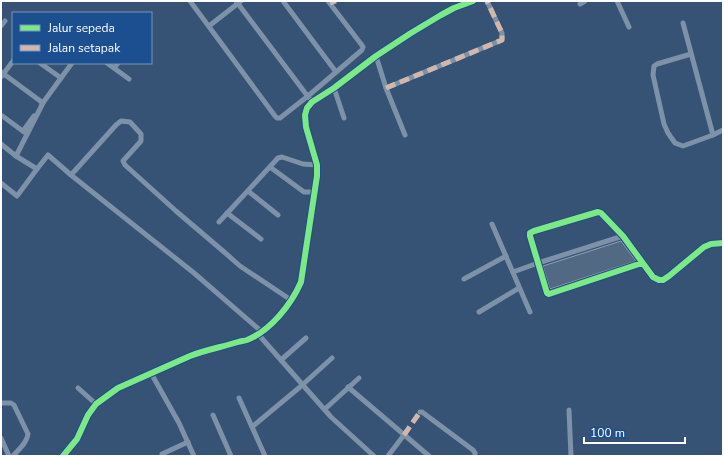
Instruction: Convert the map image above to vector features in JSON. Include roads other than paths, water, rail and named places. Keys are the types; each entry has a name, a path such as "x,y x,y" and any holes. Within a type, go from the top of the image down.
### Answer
{"street":[{"path":"190,1 277,118 282,117 362,50 363,47 329,2 336,1"},
{"path":"283,1 336,72"},
{"path":"63,456 77,439 88,415 96,404 118,388 196,353 246,340 260,333 282,313 301,282 317,176 317,166 306,127 306,108 312,102 334,88 376,56 411,33 454,8 473,1"},
{"path":"386,88 502,40 502,33 487,1"},
{"path":"580,4 585,1"},
{"path":"616,1 629,27"},
{"path":"209,26 238,2 312,102"},
{"path":"1,26 5,21"},
{"path":"683,23 713,135"},
{"path":"691,54 654,66 653,75 664,124 675,143 684,146 723,130"},
{"path":"376,56 386,88 405,135"},
{"path":"12,62 2,74 43,103"},
{"path":"41,64 61,78"},
{"path":"16,156 25,132 43,103 71,64"},
{"path":"108,64 129,79"},
{"path":"114,68 117,64"},
{"path":"334,88 344,118"},
{"path":"1,115 25,132"},
{"path":"71,175 116,124 121,122 130,122 142,134 141,141 123,161 125,166 176,211 224,250 240,266 291,300"},
{"path":"1,144 16,156 38,169"},
{"path":"1,183 18,196 48,155 194,273 260,333 281,360 331,417 374,456"},
{"path":"218,222 278,158 282,157 303,164 317,166"},
{"path":"270,167 304,192 315,192"},
{"path":"248,191 278,215"},
{"path":"642,263 549,294 547,293 530,233 598,212 601,213 623,236 642,263 656,279 659,280 663,280 669,276 704,247 711,244 723,243"},
{"path":"227,213 261,239"},
{"path":"492,224 530,312"},
{"path":"513,272 623,236"},
{"path":"464,279 506,256"},
{"path":"479,312 519,288"},
{"path":"281,360 306,338"},
{"path":"252,427 303,385 332,358"},
{"path":"151,373 179,423 194,456"},
{"path":"324,409 359,378"},
{"path":"78,388 96,404"},
{"path":"348,388 429,456"},
{"path":"239,398 265,456"},
{"path":"1,403 14,405 28,434 26,442 13,456"},
{"path":"569,410 570,456"},
{"path":"420,412 474,450 474,456"},
{"path":"213,414 232,456"},
{"path":"388,456 404,434"},
{"path":"1,438 9,456"},
{"path":"162,454 188,442"}]}
